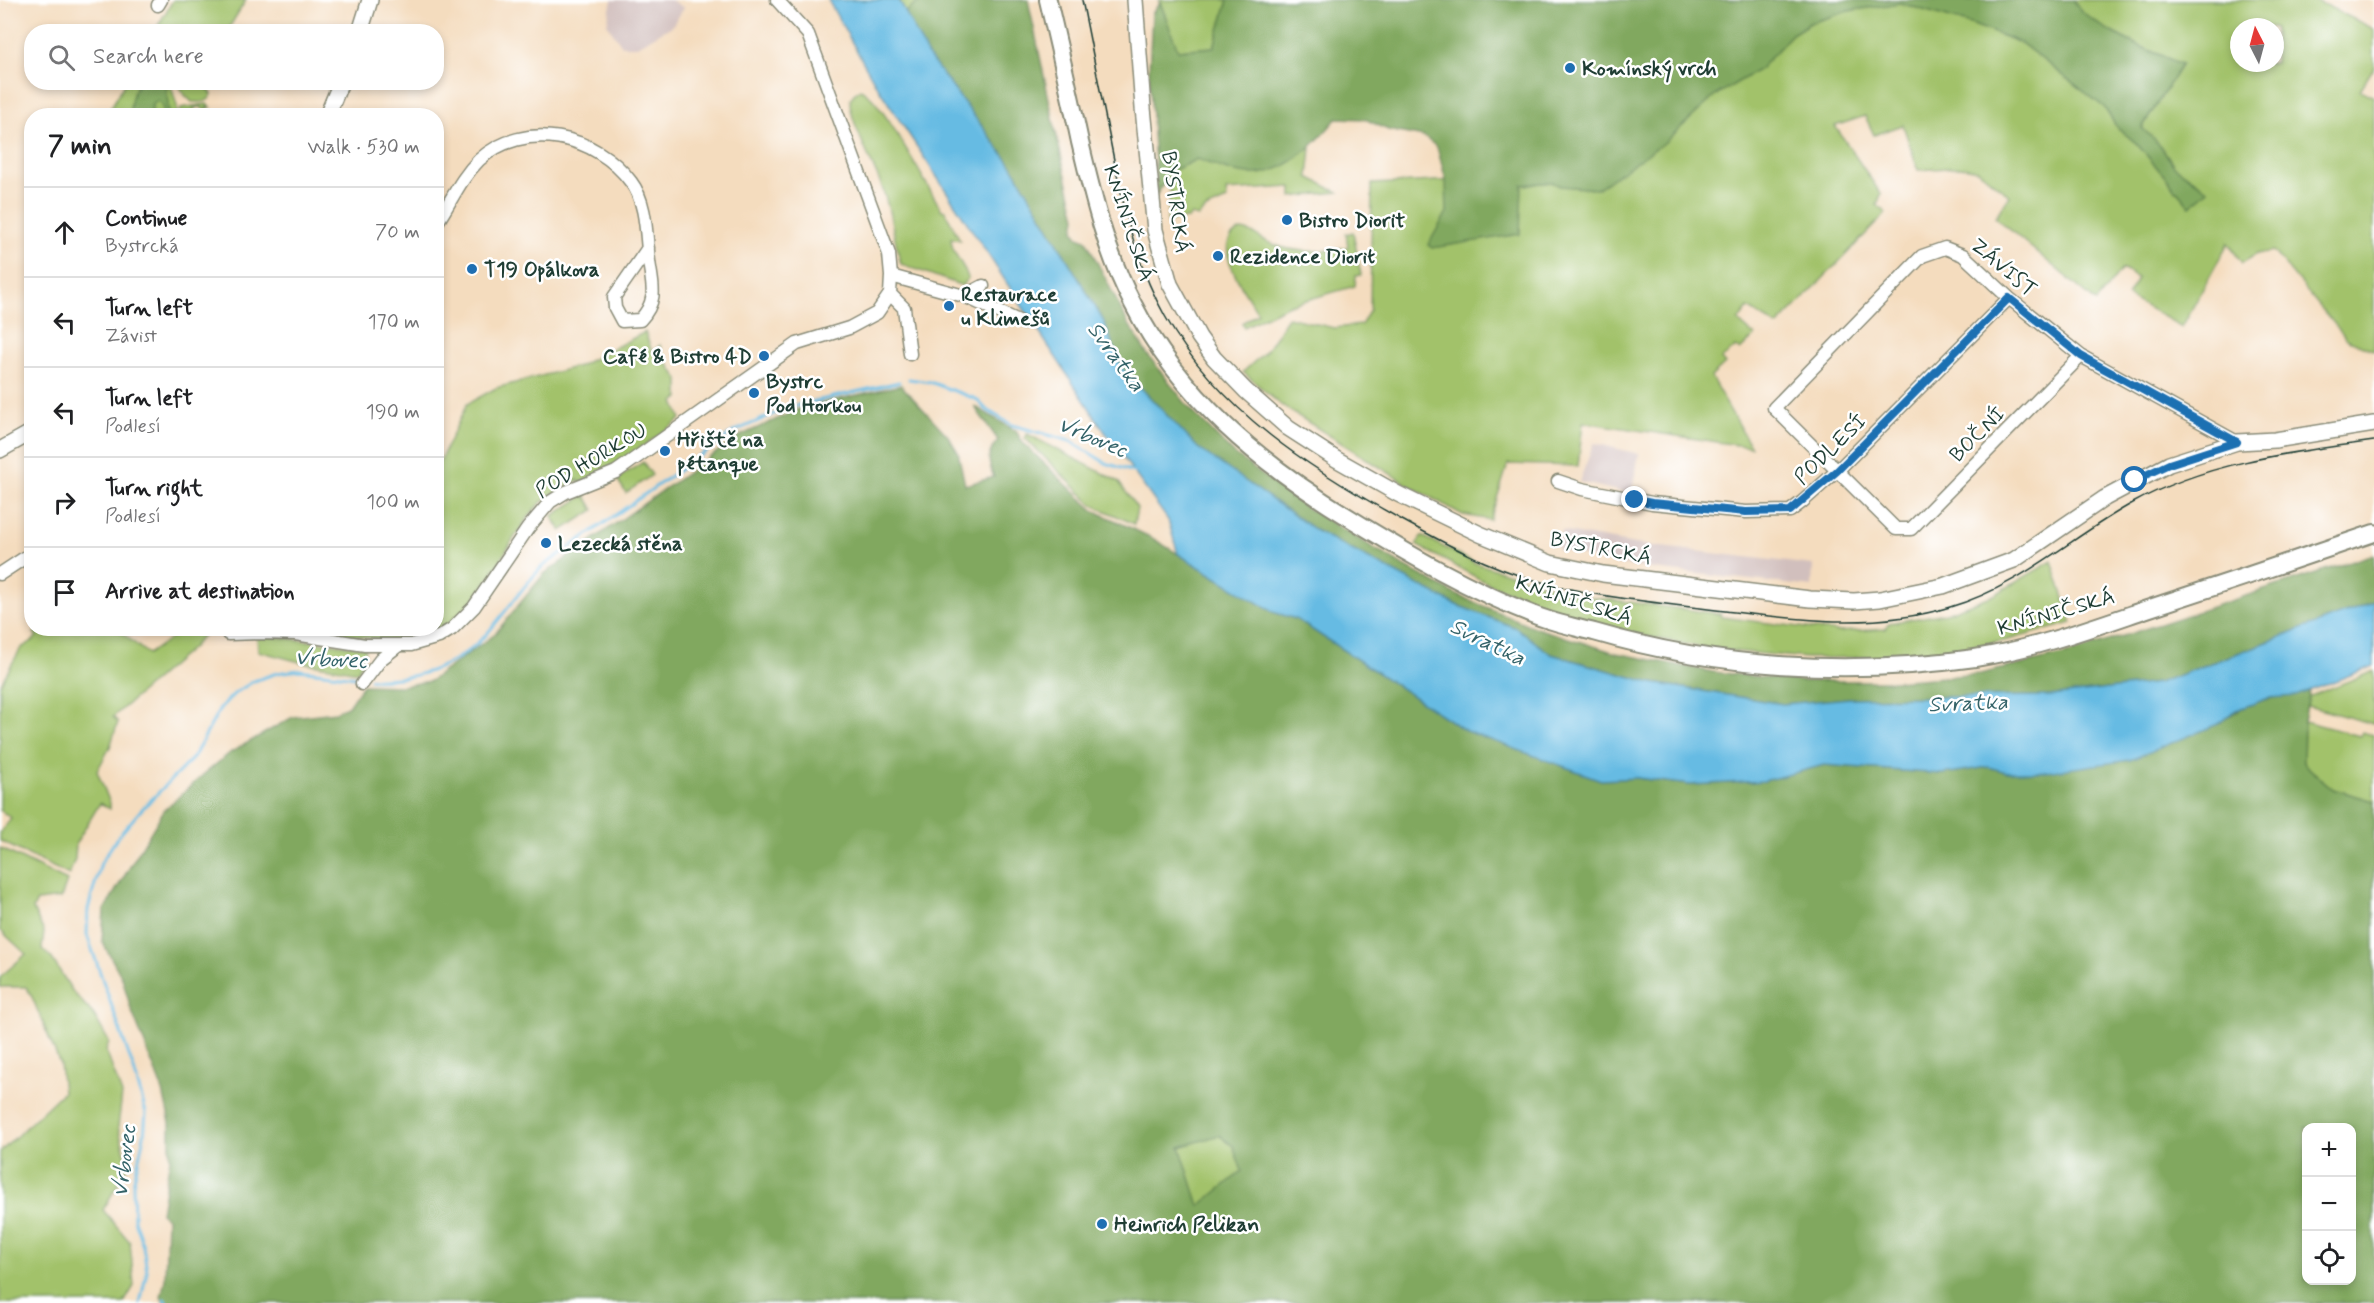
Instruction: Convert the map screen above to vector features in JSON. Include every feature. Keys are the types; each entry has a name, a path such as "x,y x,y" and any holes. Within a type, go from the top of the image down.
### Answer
{"main road":[{"name":"KNÍNIČSKÁ","path":"1048,0 1088,180 1109,249 1133,304 1162,353 1198,399 1239,440 1308,493 1382,539 1459,581 1539,616 1625,641 1715,659 1804,667 1892,667 1978,657 2065,636 2374,533"}],"street":[{"path":"362,24 370,0"},
{"path":"777,0 808,34 889,254 890,294 904,308 910,354"},
{"name":"BYSTRCKÁ","path":"1135,0 1155,230 1170,284 1199,337 1214,358 1246,392 1288,428 1336,459 1398,494 1480,534 1550,563 1603,574 1810,599 1854,601 1902,595 1943,586 2013,560 2105,498 2135,480 2169,464 2237,442 2274,440 2374,424"},
{"path":"330,108 338,90"},
{"path":"444,210 462,179 480,160 498,146 542,135 556,136 588,145 614,164 631,182 641,201 648,248 653,296 649,310 640,320 622,321 615,308 614,297 648,248"},
{"name":"ZÁVIST","path":"1837,471 1774,408 1922,256 1945,248 1963,255 2009,298 2081,356 2237,442"},
{"path":"891,276 964,296 1023,323"},
{"path":"964,296 983,286"},
{"name":"POD HORKOU","path":"444,634 474,607 528,528 550,502 566,492 616,472 797,344 849,328 877,313 890,294"},
{"name":"PODLESÍ","path":"1558,481 1582,489 1652,503 1776,512 1793,509 1837,471 2009,298"},
{"name":"BOČNÍ","path":"1837,471 1896,529 1911,529 2081,356"},
{"path":"0,450 24,436"},
{"path":"0,574 24,558"},
{"name":"POD HORKOU","path":"308,636 365,645 411,645 442,636"},
{"path":"362,684 369,672 399,645"}],"shaded area":[{"path":"612,0 671,0 684,8 672,26 637,46 622,46 607,24"},
{"path":"1594,443 1639,454 1631,494 1579,482"},
{"path":"1561,531 1636,544 1813,565 1812,587 1619,565 1557,549"}],"green space":[{"path":"173,0 246,0 231,24 159,24"},
{"path":"899,0 921,0 905,13"},
{"path":"921,0 1028,0 1076,217 1074,231 1078,237 1086,240 1128,323 1147,354 1190,409 1233,453 1302,505 1402,565 1457,595 1536,628 1616,653 1713,672 1802,681 1895,681 1980,674 2071,653 2374,554 2374,602 2158,683 2050,696 1850,698 1783,704 1652,683 1551,654 1516,628 1454,604 1318,532 1198,448 1122,368 1103,320 1012,166 927,54 905,13"},
{"path":"1159,0 1228,0 1214,47 1177,50"},
{"path":"1228,0 2074,0 2091,19 2105,28 2139,46 2182,64 2142,128 2161,146 2174,166 2208,190 2190,206 2137,144 2116,126 2104,107 2021,43 1971,24 1900,3 1848,11 1810,23 1792,34 1760,69 1716,95 1665,142 1597,189 1560,186 1552,182 1522,185 1520,234 1432,248 1428,245 1447,212 1446,180 1437,147 1424,137 1388,130 1365,119 1337,118 1302,154 1269,172 1241,173 1197,159 1172,171 1157,194 1149,72 1152,14 1160,2 1178,50 1214,47"},
{"path":"2074,0 2315,0 2374,29 2374,67 2360,90 2374,97 2374,351 2347,339 2273,251 2257,254 2242,263 2228,243 2182,327 2127,296 2138,278 2122,269 2096,302 1995,217 2010,196 1978,170 1963,167 1918,170 1903,125 1874,135 1865,116 1835,126 1881,194 1877,205 1886,213 1777,326 1748,308 1738,321 1755,336 1740,350 1736,347 1721,359 1725,364 1711,377 1751,447 1583,422 1578,466 1508,464 1490,520 1463,515 1410,486 1282,406 1243,372 1266,351 1288,317 1334,328 1361,325 1370,310 1372,184 1457,180 1522,185 1552,182 1560,186 1665,142 1716,95 1760,69 1792,34 1810,23 1848,11 1900,3 1971,24 2021,43 2104,107 2116,126 2137,144 2190,206 2208,189 2174,166 2161,146 2142,128 2181,64 2126,40 2096,24 2077,9"},
{"path":"860,89 869,95 891,124 942,210 945,211 960,240 951,238 953,249 968,278 963,286 901,264 885,197 851,110 851,98"},
{"path":"121,90 172,90 177,106 177,108 111,108"},
{"path":"135,90 167,90 168,108 163,108 158,101 152,105 152,108 131,108"},
{"path":"182,90 209,90 212,94 207,100 192,102"},
{"path":"207,104 212,108 202,107 181,108"},
{"path":"1311,148 1308,177 1338,192 1292,197 1292,187 1226,191 1227,200 1206,209 1198,217 1191,215 1188,219 1175,220 1167,224 1172,171 1197,159 1230,171 1277,168"},
{"path":"1241,230 1281,247 1310,251 1348,247 1346,234 1353,232 1361,275 1356,276 1355,286 1289,305 1244,327 1242,323 1258,313 1238,281 1228,257 1231,236"},
{"path":"645,332 652,352 660,345 664,358 679,380 679,398 674,402 681,419 620,461 581,483 578,480 540,503 469,605 444,626 444,452 467,404 496,388 579,366"},
{"path":"901,385 948,436 958,452 965,485 994,477 989,458 998,440 974,406 1016,431 1023,443 1093,510 1152,538 1273,612 1296,619 1466,731 1601,780 1637,778 1690,785 1764,781 1824,765 1943,774 1988,767 2007,772 2218,724 2254,703 2310,690 2304,721 2303,763 2333,789 2374,801 2374,1303 164,1303 161,1297 165,1280 167,1218 161,1213 170,1158 170,1123 163,1091 131,1009 122,978 102,941 104,910 164,810 231,752 293,717 336,712 349,705 363,685 402,686 430,681 494,635 544,574 740,436 801,408","holes":["1219,1135 1233,1146 1242,1171 1199,1206 1180,1147"]},
{"path":"1027,434 1118,481 1137,508 1134,524 1093,505 1025,438"},
{"path":"643,462 652,475 626,493 617,479"},
{"path":"585,495 594,510 561,531 552,516"},
{"path":"1422,536 1475,563 1582,596 1838,632 1886,629 1889,623 1946,613 1994,595 2052,561 2072,623 2004,641 1934,653 1892,657 1807,658 1711,649 1618,631 1489,584 1416,545"},
{"path":"37,636 126,636 148,654 174,636 202,636 193,647 113,717 118,722 110,747 97,771 110,803 110,809 100,803 76,843 75,859 69,875 0,841 0,833 11,818 0,810 0,685 21,648"},
{"path":"257,636 366,648 358,672 300,662 258,651"},
{"path":"358,636 423,636 409,640"},
{"path":"2374,671 2374,724 2307,706 2308,697"},
{"path":"2304,721 2360,736 2362,732 2374,735 2374,801 2333,789 2303,763"},
{"path":"0,848 67,881 61,898 37,901 33,909 44,932 42,949 51,957 73,992 94,1015 109,1042 106,1051 122,1094 118,1127 127,1160 126,1170 103,1210 130,1242 134,1286 124,1303 0,1303 0,1152 63,1092 60,1064 26,987 0,987 0,977 26,954 0,930"},
{"path":"1219,1135 1233,1146 1243,1171 1199,1207 1180,1147"}],"water":[{"name":"Svratka","path":"828,0 899,0 927,54 1012,166 1103,320 1122,368 1198,448 1318,532 1454,604 1516,628 1551,654 1652,683 1783,704 1850,698 2050,696 2158,683 2374,602 2374,666 2296,696 2269,698 2236,710 2218,724 2130,760 2046,772 2007,772 1988,767 1943,774 1824,765 1764,781 1690,785 1637,778 1601,780 1466,731 1296,619 1273,612 1178,554 1168,520 1105,432 875,83"}],"waterway":[{"name":"Vrbovec","path":"909,379 930,382 976,399 987,410 1012,425 1070,441 1106,463 1134,472"},
{"name":"Vrbovec","path":"370,679 407,677 440,668 455,660 483,638 542,567 733,432 790,407 899,382"},
{"name":"Vrbovec","path":"140,1303 147,1271 143,1246 134,1220 133,1184 144,1136 146,1113 134,1070 87,935 88,909 101,863 117,838 141,810 193,758 221,707 235,693 254,681 277,673 299,670 364,678"},
{"path":"164,1299 167,1303"}],"tram line":[{"path":"1082,0 1130,230 1154,295 1187,350 1212,381 1240,409 1302,459 1335,481 1420,530 1517,575 1605,596 1753,614 1810,620 1893,619 1950,607 1999,587 2022,575 2131,504 2189,478 2250,461 2374,441"}],"place":[{"name":"Komínský vrch","path":"1570,68"},
{"name":"Bistro Diorit","path":"1287,220"},
{"name":"Rezidence Diorit","path":"1218,256"},
{"name":"T19 Opálkova","path":"472,269"},
{"name":"Restaurace u Klimešů","path":"949,306"},
{"name":"Café & Bistro 4D","path":"764,356"},
{"name":"Bystrc Pod Horkou","path":"754,393"},
{"name":"Hřiště na pétanque","path":"665,451"},
{"name":"Lezecká stěna","path":"546,543"},
{"name":"Heinrich Pelikan","path":"1102,1224"}],"route":[{"path":"1635,500 1746,512 1790,511 1837,471 2009,298 2081,356 2237,442 2169,464 2135,480"}]}
